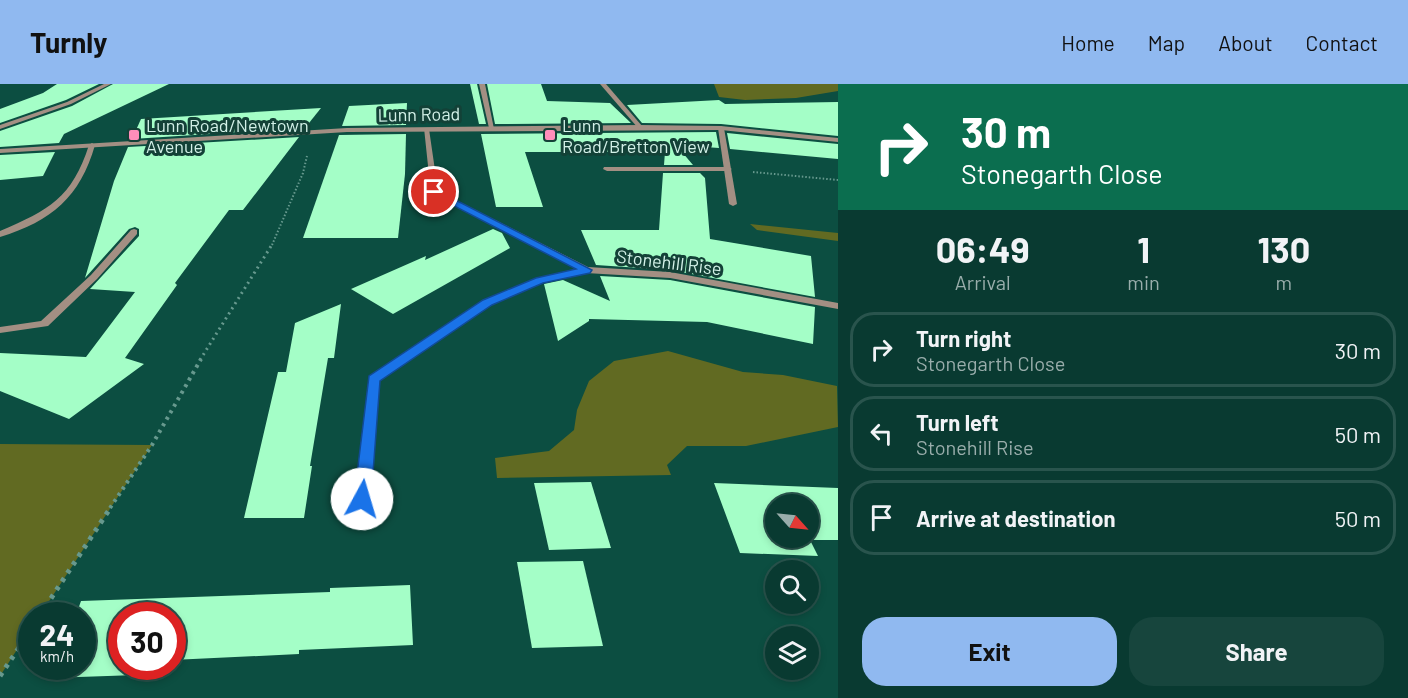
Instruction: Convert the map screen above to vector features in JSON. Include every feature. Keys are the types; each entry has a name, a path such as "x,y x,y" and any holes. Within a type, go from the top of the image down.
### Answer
{"street":[{"path":"0,127 54,110 88,96 108,84"},
{"path":"482,84 492,128"},
{"path":"603,84 640,127"},
{"name":"Lunn Road","path":"0,151 312,132 492,128 721,128 838,140"},
{"path":"721,128 733,204"},
{"name":"Stonehill Rise","path":"426,129 434,192 586,270 670,275 838,306"},
{"path":"0,234 38,218 71,194 89,159 92,145"},
{"path":"607,169 728,169"},
{"path":"0,330 44,324 94,277 134,232"},
{"path":"362,499 374,379 488,302 540,280 586,270"}],"path":[{"path":"49,602 152,446 216,332 276,239 303,173 312,132"},
{"path":"728,169 838,180"},
{"path":"0,676 18,649"}],"green space":[{"path":"714,84 838,84 838,91 796,98 745,100 719,97"},
{"path":"750,224 838,233 838,241 757,230"},
{"path":"668,351 743,372 783,375 837,386 838,427 746,446 687,446 667,465 671,475 497,478 495,458 549,451 574,430 577,410 589,381 614,361"},
{"path":"0,444 152,445 49,602 18,602 18,648 0,676"}],"building":[{"path":"57,84 99,84 66,100 0,123 0,109 43,93"},
{"path":"113,84 169,84 64,134 59,143 0,147 0,131 72,106"},
{"path":"470,84 477,84 486,124 479,124"},
{"path":"487,84 541,84 547,101 610,103 631,123 495,124"},
{"path":"719,100 725,104 838,102 838,136 721,124 642,123 627,105"},
{"path":"407,103 406,125 342,126 349,106"},
{"path":"321,108 305,128 132,139 141,119"},
{"path":"716,132 719,148 676,145 693,165 664,165 665,152 525,152 543,207 496,207 481,134"},
{"path":"727,133 838,144 838,159 730,149"},
{"path":"406,134 405,174 398,238 303,238 339,135"},
{"path":"299,137 243,210 229,210 175,283 177,285 125,358 144,364 69,419 0,391 0,353 86,357 135,292 90,289 139,236 139,229 135,227 129,229 85,278 114,181 128,147"},
{"path":"55,152 43,176 0,180 0,155"},
{"path":"663,173 700,173 705,178 710,239 811,256 815,297 670,270 596,265 581,230 659,230"},
{"path":"493,229 502,233 510,248 393,314 351,289 426,256 425,260"},
{"path":"600,276 670,280 815,307 813,344 707,322 589,319 558,341 544,284 563,280 610,301"},
{"path":"341,304 334,358 328,358 304,518 244,518 278,372 286,372 295,323"},
{"path":"591,482 611,548 549,550 534,483"},
{"path":"714,483 838,488 838,540 819,540 819,494 765,494 765,548 814,548 818,556 740,553"},
{"path":"583,561 603,646 532,648 517,562"},
{"path":"410,585 413,645 299,650 299,654 186,659 186,602 108,602 108,676 96,676 96,602 81,601 330,592 330,588"}],"place":[{"name":"Lunn Road/Newtown Avenue","path":"134,135"},
{"name":"Lunn Road/Bretton View","path":"550,135"}],"route":[{"path":"362,499 374,379 488,302 540,280 586,270 434,192"}]}
